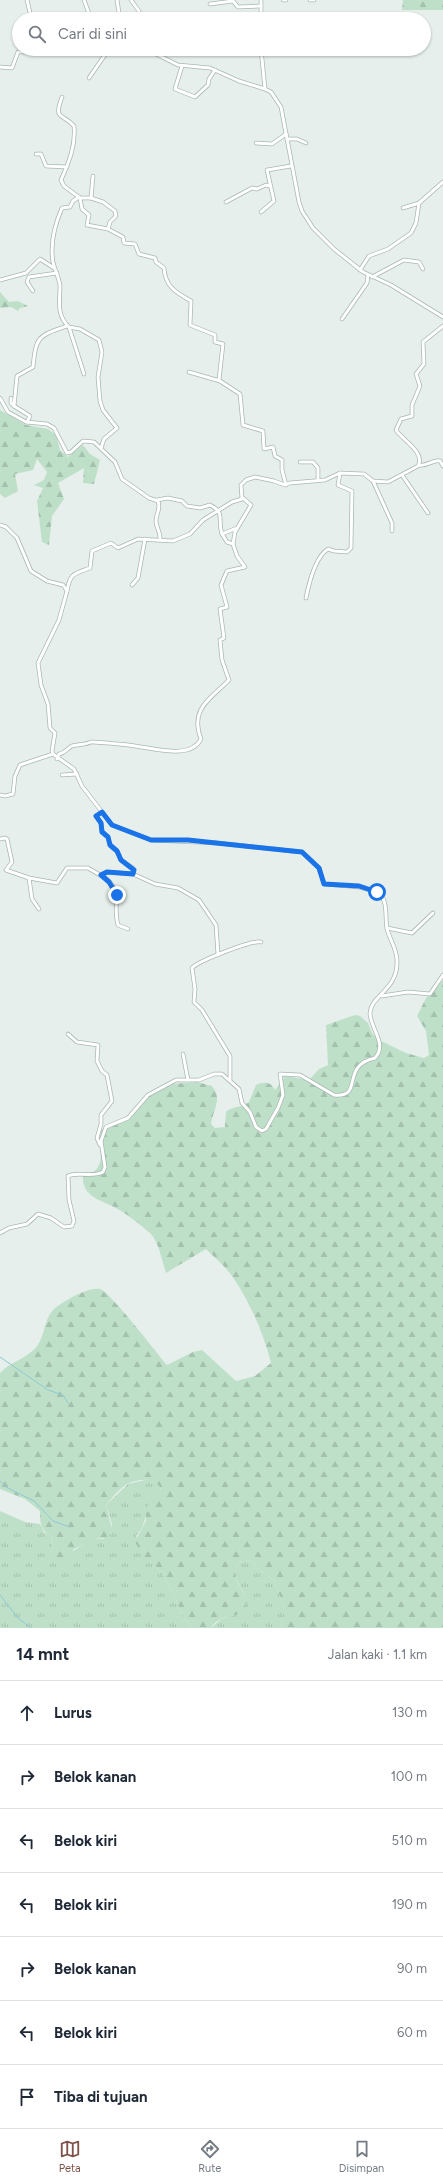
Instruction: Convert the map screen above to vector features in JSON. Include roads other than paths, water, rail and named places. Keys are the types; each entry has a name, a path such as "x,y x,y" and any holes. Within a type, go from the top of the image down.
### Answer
{"street":[{"path":"26,0 29,12"},
{"path":"84,0 88,12"},
{"path":"117,0 119,12"},
{"path":"131,0 138,11"},
{"path":"261,0 261,12"},
{"path":"210,4 233,2 238,7 261,6"},
{"path":"0,67 12,68 17,56"},
{"path":"89,78 104,56"},
{"path":"159,56 172,64 182,66 204,66 215,70 239,81 265,89 278,100 299,202 309,223 334,249 360,270 391,285 443,317"},
{"path":"262,56 265,89"},
{"path":"182,66 175,89 195,97 208,85 209,79 215,70"},
{"path":"62,97 59,113 63,119 72,124 74,129 74,143 61,181 66,188 80,198 82,209 89,215 87,225 108,230 123,237 124,243 135,244 139,254 155,258 156,262 164,268 169,286 179,295 192,301 190,325 215,335 215,342 223,344 219,380"},
{"path":"256,143 272,144 286,134"},
{"path":"287,139 297,139 306,143"},
{"path":"36,154 42,155 46,166 67,167"},
{"path":"261,212 274,203 267,170 291,166"},
{"path":"91,198 93,176"},
{"path":"403,208 419,203 443,182"},
{"path":"226,202 252,188 257,189 266,185 270,187"},
{"path":"84,374 68,326 59,310 60,287 53,256 54,232 58,215 62,208 70,207 73,201 80,198 91,198 103,202 115,211 116,216 110,222 108,230"},
{"path":"360,270 369,256 388,249 411,233 416,223 419,203"},
{"path":"0,280 26,273 40,259 44,260 56,271"},
{"path":"342,319 367,283 370,276 405,260 419,262 423,269"},
{"path":"33,291 26,280 29,277 56,271"},
{"path":"14,406 17,376 33,367 34,350 37,341 50,332 68,326 80,329 99,340 102,350 98,377 100,401 103,410 117,428 104,439 101,448"},
{"path":"419,465 419,458 411,445 396,430 401,419 412,416 412,405 420,386 416,374 424,364 423,342 443,326"},
{"path":"189,372 219,380 240,394 243,425 263,431 264,449 273,447 275,456 282,460 282,470 286,485"},
{"path":"0,398 8,412 27,422 45,424 54,428 67,453 71,452 83,441 88,440 101,448 115,462 122,479 149,498 157,500 168,498 176,502 181,501 187,506 200,508 208,505 219,512 221,517 220,526 222,534 227,542 233,544"},
{"path":"11,398 11,403 14,406 30,416 27,422"},
{"path":"374,481 388,482 419,465 423,466 437,460 440,461 443,466"},
{"path":"300,462 313,462 318,468 318,480"},
{"path":"306,598 310,579 324,552 328,549 347,552 352,548 352,491 338,485 340,474"},
{"path":"57,759 59,754 64,753 73,746 85,745 91,742 140,746 164,751 190,748 200,742 202,739 198,725 202,709 207,700 228,680 222,660 220,640 224,638 220,608 227,606 221,584 227,570 245,566 237,556 233,544 237,528 251,505 243,498 241,485 250,478 262,478 286,485 290,483 325,480 340,474 365,474 374,481 392,523 392,531"},
{"path":"402,475 428,512"},
{"path":"0,1233 9,1228 27,1224 38,1214 51,1218 64,1227 72,1226 74,1222 69,1200 68,1176 73,1174 96,1175 103,1172 105,1167 100,1141 107,1126 125,1120 132,1115 143,1100 155,1091 176,1080 198,1080 216,1073 222,1074 241,1092 242,1102 250,1112 256,1127 262,1131 266,1129 278,1108 283,1095 280,1074 300,1075 334,1095 349,1092 352,1088 356,1068 364,1060 375,1058 380,1052 379,1040 370,1020 371,1007 390,986 397,969 396,953 387,928 383,899 380,894 359,886 324,884 319,868 302,852 188,840 151,840 112,825 82,786 77,774 71,766 57,759 52,751 55,733 50,728 48,704 41,685 38,664 59,620 71,578 79,570 90,568 92,551 111,543 119,548 135,540 145,539 170,542 188,535 203,520 219,512 232,502 243,498"},
{"path":"157,500 160,508 156,521 161,533 160,540"},
{"path":"0,525 6,527 18,538 31,571 42,578 63,585 67,591"},
{"path":"222,534 237,528"},
{"path":"132,585 138,578 145,539"},
{"path":"0,795 5,796 13,794 16,773 20,765 53,754"},
{"path":"62,775 77,774"},
{"path":"102,812 96,816 101,823 102,832 108,837 110,845 117,851 121,860 133,868 134,874"},
{"path":"0,839 7,839 12,862 6,870 29,878 57,882 64,870 68,868 88,868 101,875 109,882 117,895 118,925 128,929"},
{"path":"101,875 107,872 134,874 155,884 178,888 199,900 216,925 218,955"},
{"path":"29,878 32,898 39,909"},
{"path":"387,928 412,933 433,913"},
{"path":"230,1080 230,1056 202,1010 194,1000 195,989 192,967 209,957 218,955 230,949 248,945 255,941 261,942"},
{"path":"380,997 408,992 430,994 443,975"},
{"path":"68,1034 77,1042 98,1045 97,1061 102,1071 108,1076 112,1101 101,1115 101,1124 97,1138 102,1148"},
{"path":"182,1054 188,1080"}],"waterway":[{"path":"0,1357 48,1390 63,1395 68,1403"},
{"path":"0,1481 6,1487 34,1501 53,1521 70,1527"},
{"path":"0,1595 18,1618 31,1628"}]}
